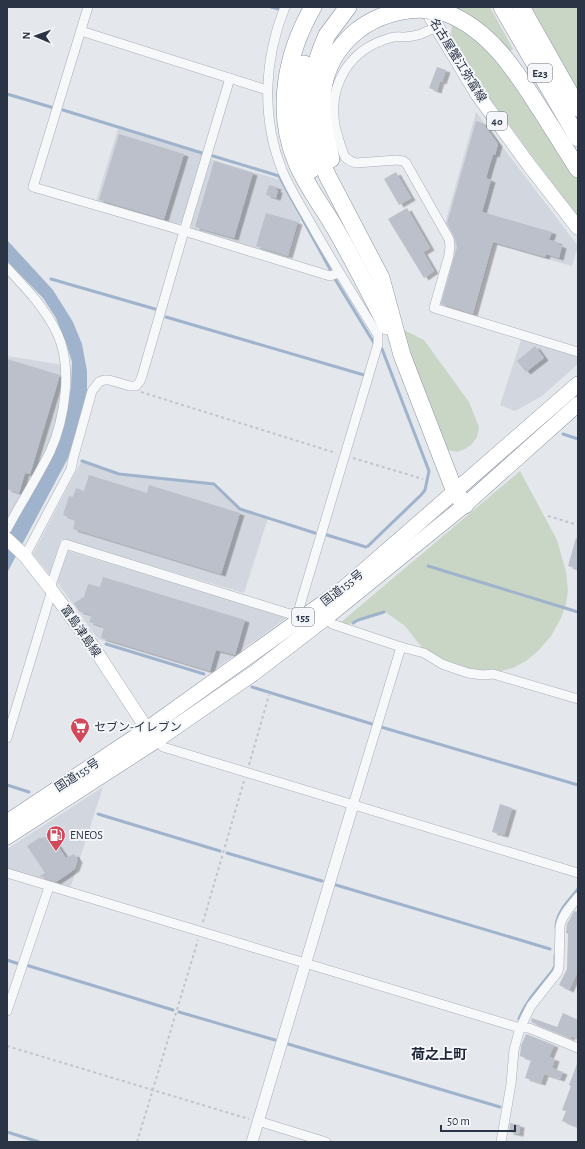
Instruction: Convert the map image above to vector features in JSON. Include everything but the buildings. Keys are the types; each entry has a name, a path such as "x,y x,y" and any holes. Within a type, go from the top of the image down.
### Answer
{"highway":[{"path":"313,7 295,44 288,71 286,85 286,123 292,150 296,162 309,187 335,229 402,355 460,498"},
{"path":"333,7 316,32 305,58 301,73 298,101 300,131 303,146 335,229"},
{"path":"348,7 336,22 322,47 312,76 310,107 313,133 316,147 327,175 381,278 402,355"},
{"name":"E23","path":"502,7 578,138"},
{"name":"E23","path":"521,7 578,108"},
{"path":"350,219 340,194 324,125 322,110 324,85 327,72 342,45 362,26 385,14 408,10 421,10 441,20 456,17 490,41 501,53 529,92 578,169"},
{"name":"国道155号","path":"7,822 254,673 326,618 460,498 578,384"},
{"name":"国道155号","path":"7,837 152,734 300,615 344,588 578,404"}],"main road":[{"name":"名古屋蟹江弥富線","path":"425,7 441,20 478,96 578,228"},
{"name":"富島津島線","path":"7,540 25,556 51,589 94,648 152,734"}],"street":[{"path":"88,7 33,187 330,276 339,273"},
{"path":"7,738 65,544 290,614 300,615 344,456 378,344 378,335 339,273 293,191 282,170 273,143 269,119 267,90 269,67 280,18 285,7"},
{"path":"441,20 423,34 405,37 392,37 377,42 357,55 348,65 338,82 335,96 334,118 345,156 350,161 356,163 403,160 406,163 449,239 450,256 434,308 578,352"},
{"path":"81,31 267,90"},
{"path":"25,556 71,469 92,391 98,382 104,380 130,386 136,386 140,381 230,78"},
{"path":"7,268 37,300 58,334 65,357 67,375 65,396 59,427 50,451 7,529"},
{"path":"326,618 332,624 424,653 442,664 456,670 483,675 493,674 578,699"},
{"path":"252,1142 401,647"},
{"path":"152,734 163,747 578,872"},
{"path":"7,873 49,887 520,1028 529,1028 578,1048"},
{"path":"7,1011 49,887"},
{"path":"501,1142 511,1084 514,1050 520,1028 531,1006 557,973 559,968 561,920 578,897"},
{"path":"258,1121 326,1142"}],"path":[{"path":"130,386 142,393 423,479"},
{"path":"548,516 578,525"},
{"path":"137,1142 270,695"},
{"path":"7,1046 258,1121"}],"shaded area":[{"path":"476,112 578,246 572,266 494,244 473,318 437,308 452,256 444,227"},
{"path":"118,129 204,155 182,222 176,225 96,201"},
{"path":"211,159 280,180 301,221 299,223 288,259 193,230 191,225"},
{"path":"522,337 578,354 578,364 542,396 515,411 500,405"},
{"path":"7,356 63,365 63,397 47,451 7,521"},
{"path":"81,462 119,475 214,485 239,509 268,518 244,593 61,539 50,575 33,554"},
{"path":"68,551 288,617 210,673 98,639 57,582"},
{"path":"103,787 70,889 7,871 7,849"}],"green space":[{"path":"450,7 490,7 513,49 510,52"},
{"path":"531,7 578,7 578,90"},
{"path":"452,21 473,34 509,74 578,180 578,218 485,92 451,37"},
{"path":"404,330 424,340 469,402 479,427 477,437 472,444 465,449 457,452 448,450 409,352"},
{"path":"520,471 557,540 566,572 568,590 566,604 561,618 551,636 538,651 526,661 513,668 496,672 485,672 454,666 424,650 405,626 384,611 357,619 347,626 340,623"}],"water":[{"path":"7,240 53,290 73,322 82,344 87,371 87,390 68,458 7,573 7,540 12,527 57,443 66,415 71,387 72,362 56,318 43,298 7,261"}],"waterway":[{"path":"271,7 279,9"},
{"path":"7,94 54,108"},
{"path":"63,110 202,153"},
{"path":"213,156 279,176 330,269"},
{"path":"51,279 155,309"},
{"path":"335,279 374,343"},
{"path":"166,317 364,375"},
{"path":"368,546 421,495 425,490 429,471 382,349"},
{"path":"563,434 578,439"},
{"path":"82,461 119,474 214,484 240,509 315,533"},
{"path":"327,535 366,547"},
{"path":"428,566 578,612"},
{"path":"353,623 384,612"},
{"path":"106,644 204,674"},
{"path":"252,687 372,724"},
{"path":"381,727 578,785"},
{"path":"7,785 29,792"},
{"path":"98,814 220,851"},
{"path":"227,853 322,881"},
{"path":"336,885 550,949"},
{"path":"556,928 558,917 567,902 578,889"},
{"path":"519,1019 530,999 553,970 555,966 555,956"},
{"path":"7,960 19,964"},
{"path":"26,965 173,1010"},
{"path":"179,1012 275,1040"},
{"path":"288,1044 500,1107"},
{"path":"7,1132 39,1142"}],"place":[{"name":"セブン-イレブン","path":"80,744"},
{"name":"ENEOS","path":"56,852"}],"district":[{"name":"荷之上町","path":"439,1055"}]}
